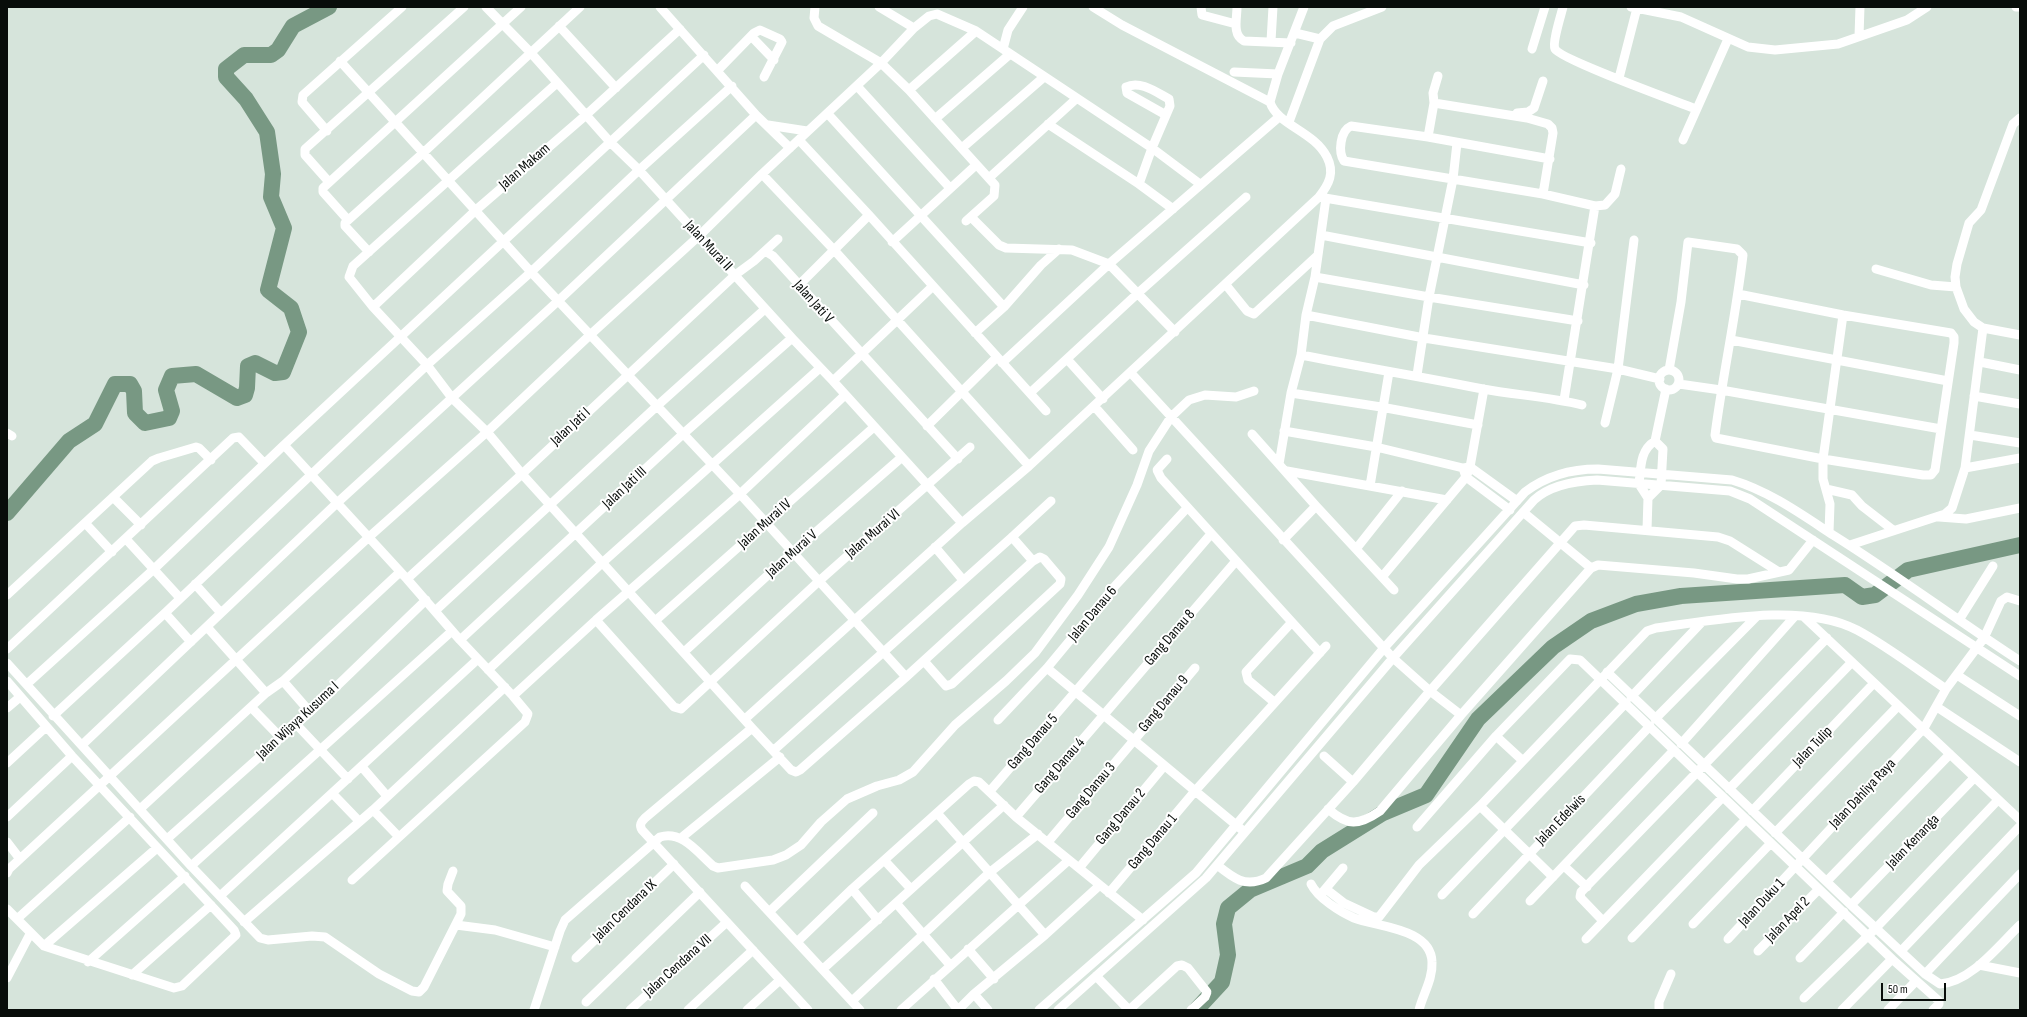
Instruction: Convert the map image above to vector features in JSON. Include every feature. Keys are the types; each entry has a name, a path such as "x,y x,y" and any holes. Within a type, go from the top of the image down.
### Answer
{"street":[{"path":"327,131 302,102 301,98 340,61 402,7"},
{"path":"329,182 304,152 307,146 327,131 464,7"},
{"name":"Jalan Murai II","path":"486,7 531,53 610,142 639,170 765,309 833,380 962,523"},
{"path":"348,220 323,192 323,188 521,7"},
{"path":"369,252 345,226 345,223 580,7"},
{"path":"660,7 718,70 756,115 790,148"},
{"path":"815,7 814,18 818,26 881,63 909,90 976,165 990,177 995,185 994,196 969,219 999,245 1006,248 1072,250 1109,264 1175,332"},
{"path":"879,7 914,28"},
{"path":"935,119 1007,52 1008,30 1023,7"},
{"path":"1093,7 1122,25 1270,102"},
{"path":"1237,7 1236,34 1238,38 1244,41 1291,43"},
{"path":"1271,41 1273,7"},
{"path":"1279,464 1291,393 1301,355 1306,315 1315,277 1321,236 1323,198 1328,186 1331,170 1329,163 1317,144 1289,122 1279,117 1270,102 1278,74 1304,7"},
{"path":"1289,122 1320,39 1333,26 1382,7"},
{"path":"1532,49 1545,7"},
{"path":"1563,7 1554,44 1558,53 1577,63 1696,109"},
{"path":"1619,78 1634,7 1681,17 1728,39 1756,49 1775,50 1828,46 1907,20 1928,7"},
{"path":"1859,36 1860,7"},
{"path":"1201,9 1202,15 1236,24"},
{"path":"7,873 100,784 699,236 807,131 828,114 881,63 914,28 929,16 937,14 976,31 1044,78 1152,148 1200,184"},
{"path":"560,26 616,88"},
{"name":"Jalan Makam","path":"373,307 476,210 586,115 680,29"},
{"path":"718,70 751,36 760,30 781,40 781,48 764,78"},
{"path":"909,90 976,31"},
{"path":"1295,33 1320,39"},
{"path":"751,36 774,60"},
{"path":"1683,140 1728,39"},
{"path":"27,684 154,569 400,335 504,242 704,55"},
{"path":"340,61 531,272 628,374 711,465 740,494 818,582 855,620 882,652 906,677"},
{"path":"1234,72 1278,74"},
{"path":"1428,137 1434,102 1433,92 1438,76"},
{"path":"962,148 1044,78"},
{"path":"1515,116 1517,113 1528,112 1534,108 1543,81"},
{"path":"557,83 353,266 349,277 373,307 427,365 452,398 486,432 575,534 630,592 752,728 774,750 790,770 796,772 800,770 924,661 1032,561 1040,558 1044,559 1061,579 1060,584 952,684 946,686 924,661"},
{"path":"1139,184 1152,148 1170,106 1169,99 1138,84 1131,84 1126,87 1127,93 1166,115"},
{"path":"53,716 165,614 310,474 427,365 531,272 639,170 732,86"},
{"path":"857,86 950,188"},
{"path":"990,177 1076,99"},
{"path":"1434,102 1515,116 1548,124 1552,128 1550,159 1543,194"},
{"path":"828,114 922,215 1004,307"},
{"path":"82,745 337,503 558,301 756,115"},
{"path":"927,426 961,392 1200,184 1258,137 1279,117"},
{"path":"2020,118 2013,124 1981,210 1969,223 1957,264 1956,287 1964,309 1974,322 1983,328 2020,335"},
{"path":"1048,124 1139,184 1173,209"},
{"path":"768,125 807,131"},
{"path":"1550,159 1428,137 1351,126 1344,131 1340,155 1344,161 1543,194 1595,206 1605,204 1615,194 1621,169"},
{"path":"799,140 870,216 1046,411"},
{"path":"1417,375 1424,338 1429,298 1453,179 1458,143"},
{"path":"892,242 976,165"},
{"path":"762,174 835,251 1029,466"},
{"path":"1030,393 1246,196"},
{"path":"745,719 934,547 1029,466 1095,407 1226,285 1253,257 1323,198 1591,243"},
{"path":"1564,400 1569,362 1578,321 1591,243 1595,206"},
{"path":"798,286 870,216"},
{"path":"1321,236 1584,285"},
{"name":"Jalan Jati I","path":"407,579 735,275 778,239"},
{"path":"1605,423 1618,369 1634,240"},
{"path":"1669,370 1681,302 1688,242 1737,249 1741,251 1742,255 1738,294 1721,390 1716,438 1823,459 1923,476 1931,475 1935,470 1955,340 1951,333 1843,315 1738,294"},
{"path":"974,333 1004,307 1041,265 1059,249"},
{"name":"Jalan Jati V","path":"765,251 773,256 798,286 958,459"},
{"path":"1226,285 1248,311 1254,314 1318,256"},
{"path":"1876,269 1931,285 1956,287"},
{"path":"1315,277 1429,298 1578,321"},
{"path":"833,380 933,286"},
{"path":"435,611 656,406 765,309"},
{"path":"1306,315 1424,338 1618,369 1660,378"},
{"path":"1829,532 1830,504 1823,479 1823,459 1843,315"},
{"path":"1850,545 1945,514 1952,508 1965,468 1980,362 1983,328"},
{"name":"Jalan Jati III","path":"460,640 683,434 792,338"},
{"path":"1731,340 1836,362 1948,381"},
{"path":"1301,355 1389,372 1417,375 1484,389 1564,400 1582,405"},
{"path":"1067,359 1103,399"},
{"path":"1980,362 2020,370"},
{"path":"488,670 602,563 820,368"},
{"path":"1669,370 1663,373 1660,378 1661,385 1666,389 1673,389 1679,384 1721,390 1941,429"},
{"path":"1669,370 1678,374 1679,384"},
{"path":"1370,486 1389,372"},
{"path":"1131,373 1393,658 1430,691 1461,715"},
{"path":"1382,577 1447,500 1466,471 1478,425 1484,389"},
{"path":"1647,530 1648,498 1639,484 1640,472 1645,448 1655,441 1666,389"},
{"path":"534,1010 561,926 565,920 654,842 664,836 669,835 681,838 713,866 718,868 773,860 786,855 801,845 821,822 852,796 899,780 913,772 955,725 1006,682 1035,653 1078,595 1109,547 1137,485 1151,447 1171,417 1189,400 1205,395 1236,397 1254,391"},
{"path":"1291,393 1383,407 1478,425"},
{"path":"513,696 596,620 630,592 740,494 845,395"},
{"path":"1974,396 2020,404"},
{"path":"1095,407 1133,450"},
{"name":"Jalan Murai IV","path":"656,621 874,427"},
{"path":"1284,431 1376,447 1466,471 1517,501"},
{"path":"1252,434 1394,590"},
{"path":"1970,434 2020,443"},
{"path":"7,649 233,438 238,437 264,463"},
{"path":"1648,498 1661,485 1664,449 1655,441"},
{"path":"284,445 528,714 525,722 352,880"},
{"path":"7,595 152,462 159,458 196,447 211,460"},
{"name":"Jalan Murai VI","path":"596,620 676,708 681,709 818,582 928,486 970,447"},
{"name":"Jalan Murai V","path":"684,652 792,553 902,457"},
{"path":"1965,468 2020,458"},
{"path":"1167,459 1159,467 1157,473 1320,653"},
{"path":"1039,1010 1196,873 1237,826 1384,648 1525,492 1536,484 1555,476 1582,469 1640,472 1732,480 1753,486 1850,545 1984,638 2020,661"},
{"path":"1287,471 1447,500"},
{"path":"1466,471 1510,510"},
{"path":"1058,1010 1206,878 1393,658 1523,512 1541,493 1556,487 1581,481 1597,480 1730,491 1750,499 1872,578 1900,599 2020,676"},
{"path":"1826,489 1852,495 1862,506 1893,530"},
{"path":"1356,549 1402,491"},
{"path":"1525,492 1534,500"},
{"path":"113,497 141,525"},
{"path":"774,750 1012,537 1050,501"},
{"path":"1283,540 1316,506"},
{"name":"Jalan Danau 6","path":"998,720 1047,668 1116,586 1188,508"},
{"path":"1936,517 1966,519 2020,508"},
{"path":"1523,512 1562,542 1591,568"},
{"path":"86,524 112,552"},
{"path":"1217,865 1241,882 1252,883 1266,878 1353,782 1430,691 1571,530 1579,525 1709,535 1726,539 1779,572"},
{"name":"Gang Danau 5","path":"990,791 1076,693 1211,534"},
{"path":"1012,537 1032,561"},
{"path":"126,539 180,598"},
{"path":"1328,809 1342,820 1354,822 1364,820 1380,811 1461,715 1591,568 1598,565 1694,573 1737,579 1789,570 1793,567 1813,540"},
{"path":"934,547 963,580"},
{"name":"Gang Danau 8","path":"1103,715 1236,561"},
{"path":"1959,620 1993,566"},
{"path":"140,809 266,693 283,681 400,572"},
{"path":"195,584 221,613"},
{"path":"1900,599 1911,588"},
{"name":"Jalan Dahliya Raya","path":"1795,866 1924,728 1946,689 1984,638 2001,601 2007,597 2020,601"},
{"name":"Jalan Wijaya Kusuma I","path":"167,839 310,712 426,600"},
{"path":"165,614 191,642"},
{"path":"1798,615 1828,638 2020,820"},
{"path":"1530,901 1677,747 1798,615"},
{"path":"1311,884 1344,903 1374,917 1378,917 1419,865 1480,806 1603,675 1647,631 1702,622 1756,616 1798,615 1832,621 1857,630 1946,689"},
{"name":"Jalan Edelwis","path":"1472,914 1756,616"},
{"path":"1274,702 1248,680 1246,672 1292,622"},
{"path":"1442,895 1702,622"},
{"path":"206,627 237,659 266,693"},
{"path":"191,866 321,751 452,631"},
{"path":"1603,921 1580,897 1581,892 1828,638"},
{"name":"Gang Danau 1","path":"1110,893 1195,791 1326,646"},
{"path":"220,896 333,794 478,659"},
{"path":"1417,827 1496,736 1570,659 1580,660 1603,675 1677,747 1701,769 1729,789 1925,974 1940,984 1948,984 1969,975 2020,925"},
{"path":"1729,789 1852,662"},
{"path":"7,663 27,684 53,716 82,745 191,866 257,936 264,940 316,936 325,937 379,974 415,992 419,992 424,988 456,925 462,908 450,895 447,889 453,871"},
{"path":"1047,668 1245,833"},
{"name":"Gang Danau 9","path":"1134,740 1195,668"},
{"path":"1957,675 2020,716"},
{"path":"283,681 310,712"},
{"path":"7,682 72,756 100,784 157,848 185,876 234,930 234,938 182,986 174,988 88,962 44,946 30,934 7,909"},
{"name":"Jalan Tulip","path":"1752,811 1874,683"},
{"path":"244,922 373,810 505,687"},
{"path":"7,708 20,697"},
{"path":"1775,833 1898,706"},
{"path":"251,707 281,738"},
{"path":"1936,707 2020,762"},
{"name":"Gang Danau 4","path":"1016,817 1103,715"},
{"path":"296,724 348,780"},
{"path":"7,763 46,727"},
{"path":"752,728 641,821 642,830 807,1010"},
{"path":"1496,736 1522,760"},
{"name":"Gang Danau 3","path":"1048,842 1134,740"},
{"path":"1826,881 1950,754"},
{"path":"7,817 72,756"},
{"path":"1324,756 1353,782"},
{"path":"681,838 780,757"},
{"name":"Gang Danau 2","path":"1079,868 1164,766"},
{"path":"362,767 387,796"},
{"path":"1701,769 1723,797 1869,935 1892,959 1916,980 1936,1007"},
{"name":"Jalan Kenanga","path":"1851,905 1974,778"},
{"path":"798,941 852,889 886,860 968,784 974,781 979,782 990,791 1016,817 1143,920"},
{"path":"333,794 359,821"},
{"path":"1586,939 1723,797"},
{"path":"1804,998 1876,928 1998,800"},
{"path":"823,969 1004,805"},
{"path":"1480,806 1553,877"},
{"path":"373,810 400,837"},
{"path":"769,912 873,813"},
{"path":"937,813 1045,935"},
{"path":"17,919 130,818"},
{"path":"1632,938 1746,819"},
{"path":"1901,951 2020,826"},
{"path":"852,1001 989,873 1038,834"},
{"path":"7,842 20,859"},
{"path":"1693,924 1771,843"},
{"path":"44,946 157,848"},
{"path":"886,860 910,889"},
{"path":"901,1010 1069,860"},
{"name":"Jalan Cendana IX","path":"576,958 674,864"},
{"path":"1564,866 1587,887"},
{"name":"Jalan Duku 1","path":"1728,939 1795,866"},
{"path":"1323,892 1343,868"},
{"path":"1925,974 2020,874"},
{"path":"88,962 185,876"},
{"path":"934,979 958,1010 974,994 994,979 1045,935 1100,885"},
{"path":"744,886 798,941 860,1010"},
{"path":"852,889 878,920"},
{"name":"Jalan Apel 2","path":"1758,951 1819,889"},
{"path":"586,1002 700,892"},
{"path":"1323,892 1353,918 1412,934 1430,953 1432,963 1428,983 1420,1007 1412,1010"},
{"path":"896,903 950,965"},
{"path":"132,975 211,905"},
{"path":"1800,958 1844,912"},
{"name":"Jalan Cendana VII","path":"630,1010 727,922"},
{"path":"456,925 495,930 554,947"},
{"path":"7,978 30,934"},
{"path":"688,1010 753,950"},
{"path":"968,950 994,979"},
{"path":"1842,1010 1892,959"},
{"path":"1096,976 1129,1010 1177,966 1182,965 1188,968 1207,992 1205,998 1191,1010"},
{"path":"1979,965 2020,972"},
{"path":"1659,1010 1659,1002 1671,974"},
{"path":"747,1010 780,980"},
{"path":"1888,1010 1916,980"},
{"path":"974,994 988,1010"}],"waterway":[{"path":"7,513 69,441 95,424 115,384 130,384 134,391 135,413 145,423 169,418 172,411 166,390 172,376 196,374 237,398 245,395 247,388 248,366 255,363 275,373 283,372 299,332 291,308 268,290 284,228 271,197 273,174 267,132 246,99 226,77 226,69 244,55 271,55 278,50 293,26 329,7"},
{"path":"1197,1009 1222,982 1228,955 1224,924 1228,908 1250,890 1307,866 1322,851 1383,813 1426,795 1478,719 1553,647 1591,621 1636,604 1681,596 1845,585 1862,597 1875,595 1908,570 2020,545"}]}
